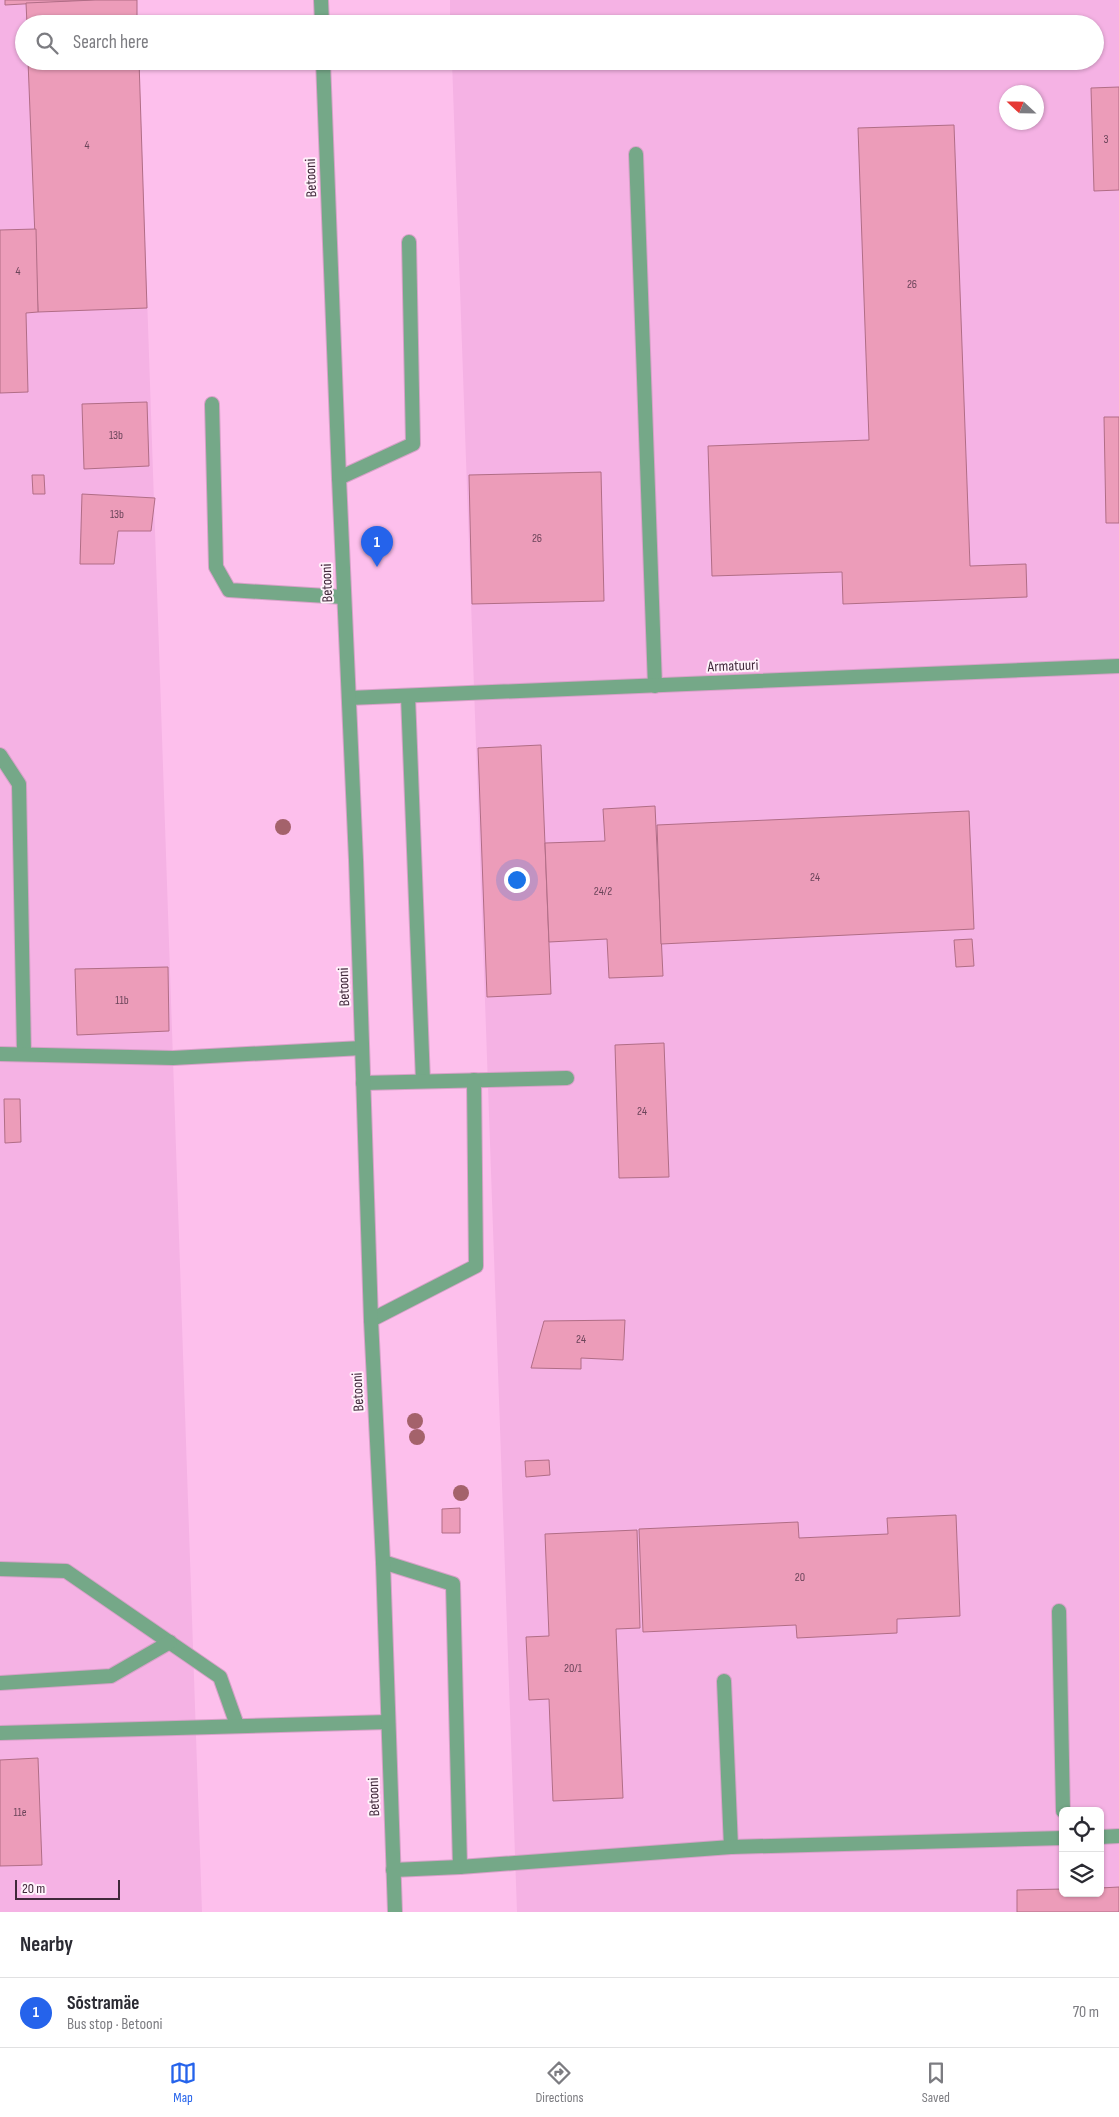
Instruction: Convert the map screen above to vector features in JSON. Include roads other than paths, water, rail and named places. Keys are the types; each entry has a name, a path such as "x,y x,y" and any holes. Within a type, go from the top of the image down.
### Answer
{"street":[{"path":"321,0 322,15"},
{"name":"Betooni","path":"323,70 349,698 371,1320 383,1562 394,1912"},
{"path":"636,154 655,686"},
{"path":"339,478 413,444 409,242"},
{"path":"212,404 216,567 228,590 344,597"},
{"name":"Armatuuri","path":"349,698 1119,666"},
{"path":"408,696 423,1081"},
{"path":"0,755 19,784 24,1054"},
{"path":"0,1054 172,1058 362,1048"},
{"path":"363,1083 567,1078"},
{"path":"371,1320 476,1266 474,1080"},
{"path":"383,1562 453,1584 460,1868"},
{"path":"0,1569 66,1571 220,1677 237,1726"},
{"path":"1059,1611 1063,1807"},
{"path":"0,1683 111,1676 170,1642"},
{"path":"724,1681 731,1847"},
{"path":"0,1733 388,1722"},
{"path":"1104,1837 1119,1836"},
{"path":"393,1870 460,1868 731,1847 1059,1838"}],"place":[{"name":"Sõstramäe","path":"377,567"}]}
